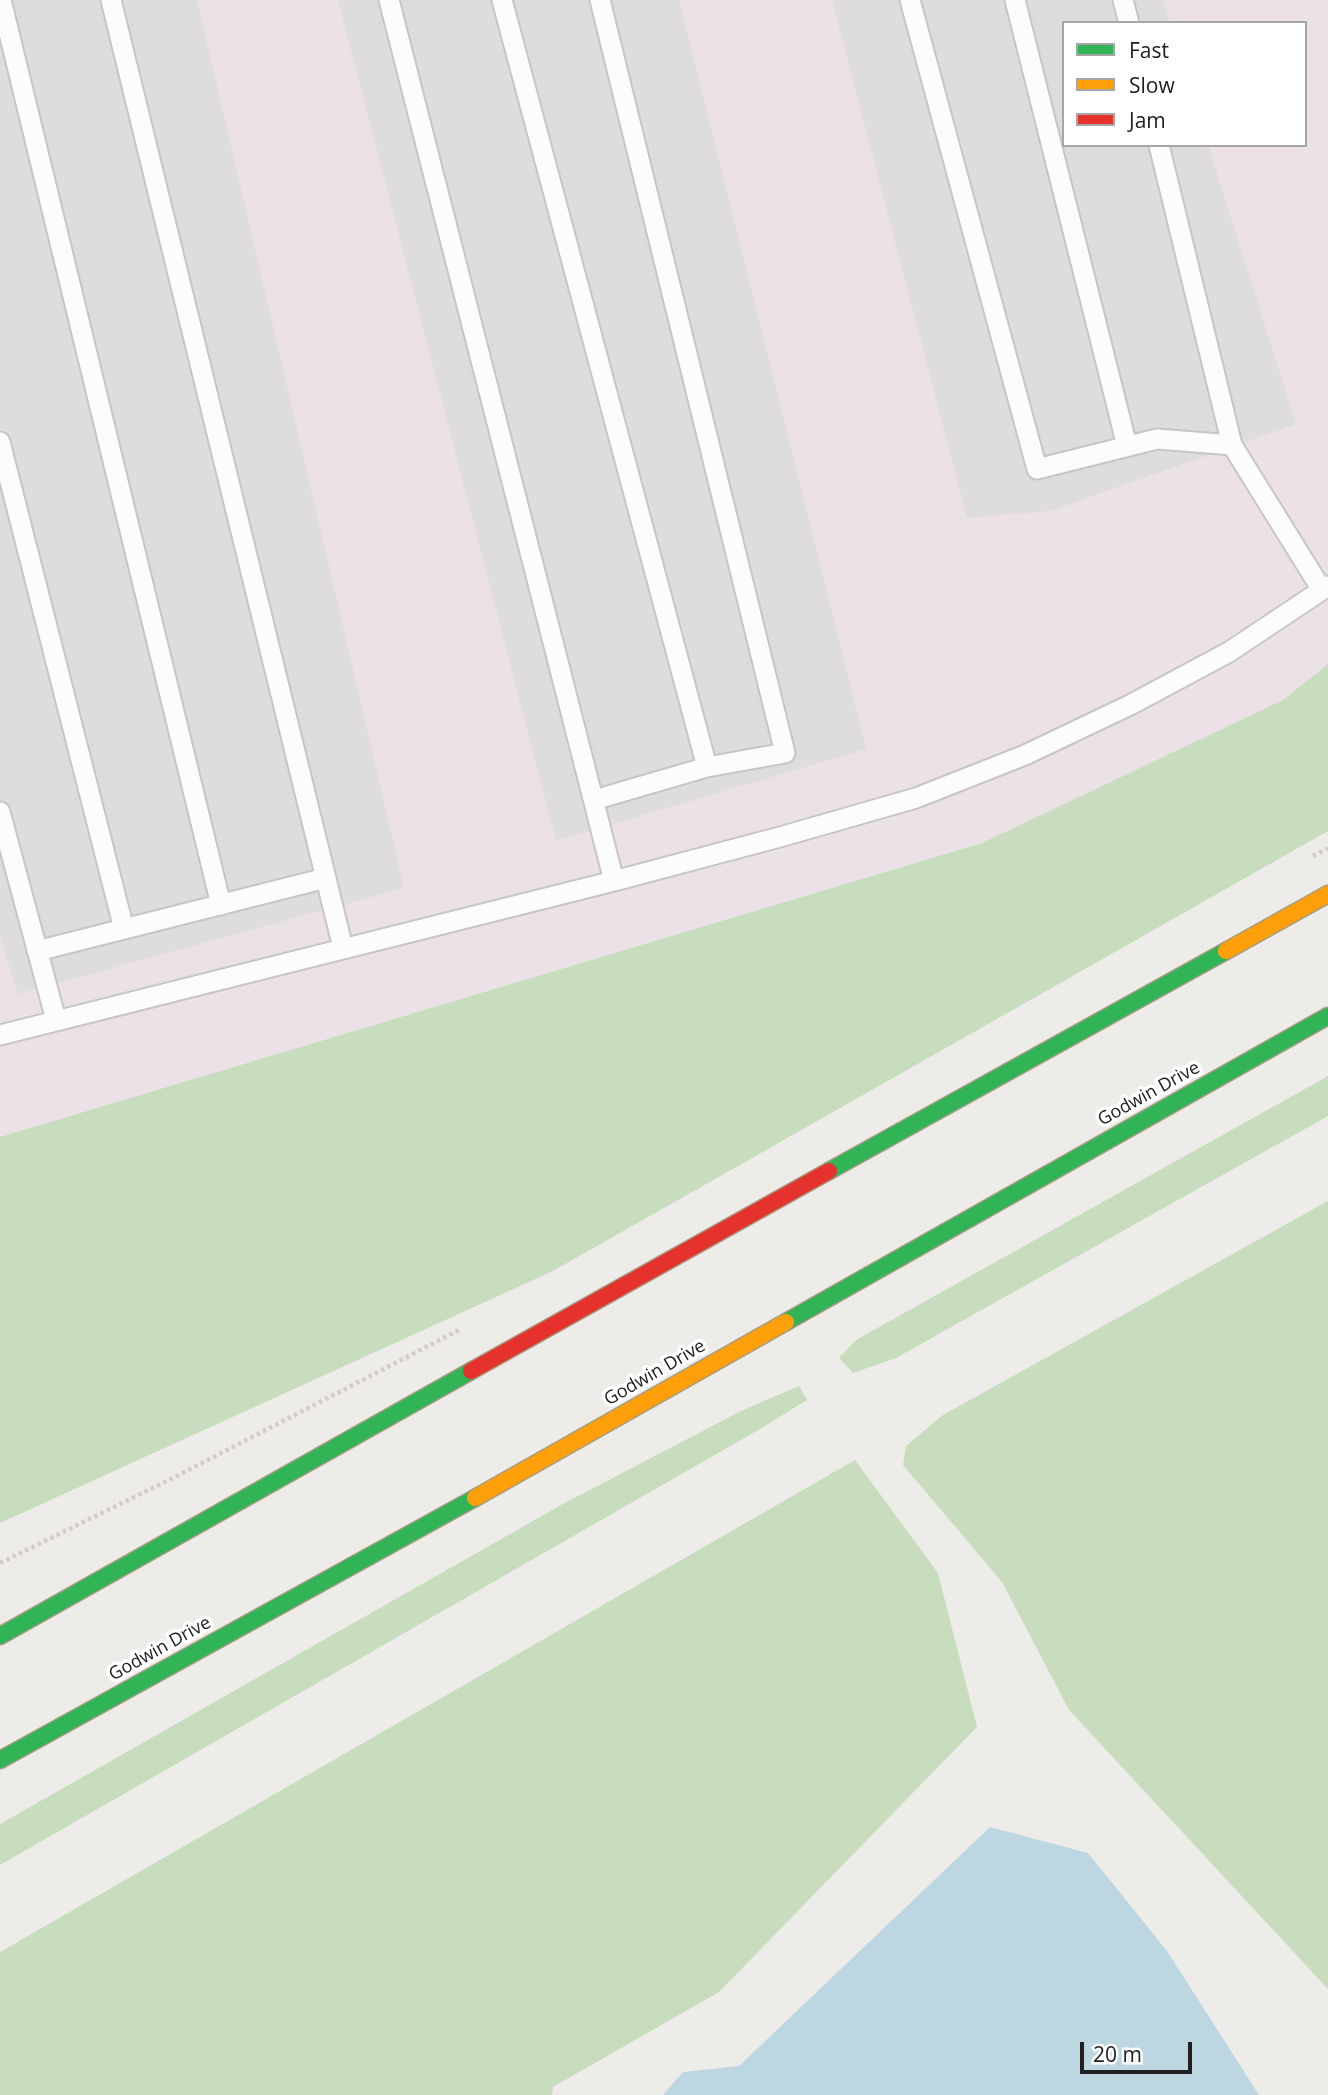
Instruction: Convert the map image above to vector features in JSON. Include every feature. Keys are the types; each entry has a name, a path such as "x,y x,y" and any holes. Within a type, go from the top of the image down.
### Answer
{"main road":[{"path":"0,1636 640,1276 1328,894"},
{"name":"Godwin Drive","path":"0,1760 520,1473 1328,1016"}],"lane":[{"path":"1,0 221,905"},
{"path":"111,0 343,948"},
{"path":"389,0 614,881"},
{"path":"502,0 707,767"},
{"path":"594,800 707,767 785,753 600,0"},
{"path":"909,0 1037,469 1157,439 1231,445"},
{"path":"1015,0 1127,446"},
{"path":"1123,0 1128,21"},
{"path":"0,1035 614,881 780,838 916,798 1026,755 1130,705 1229,652 1325,588 1231,445 1159,147"},
{"path":"0,442 124,929"},
{"path":"0,812 55,1020"},
{"path":"37,951 326,878"}],"shaded area":[{"path":"0,0 1328,0 1328,664 1283,700 982,843 0,1137"},
{"path":"0,0 197,0 404,888 18,994 0,937"},
{"path":"338,0 679,0 866,749 556,841"},
{"path":"832,0 1163,0 1169,21 1062,21 1062,147 1209,147 1296,424 1050,511 967,518"}],"green space":[{"path":"1328,664 1328,831 553,1271 0,1523 0,1137 982,843 1283,700"},
{"path":"1328,1076 1328,1116 896,1358 853,1373 839,1358 856,1340"},
{"path":"1328,1201 1328,1989 1069,1710 1002,1582 903,1465 906,1446 943,1415"},
{"path":"799,1386 807,1400 760,1429 0,1865 0,1824 561,1505 741,1411"},
{"path":"855,1460 938,1573 977,1727 719,1992 553,2087 552,2095 0,2095 0,1952"}],"water":[{"path":"990,1827 1088,1853 1167,1951 1259,2095 663,2095 683,2072 739,2066"}],"traffic: fast":[{"path":"829,1171 1226,951"},
{"path":"786,1322 1328,1016"},
{"path":"0,1636 471,1371"},
{"path":"0,1760 475,1498"}],"traffic: slow":[{"path":"1226,951 1328,894"},
{"path":"475,1498 786,1322"}],"traffic: jam":[{"path":"471,1371 829,1171"}]}
